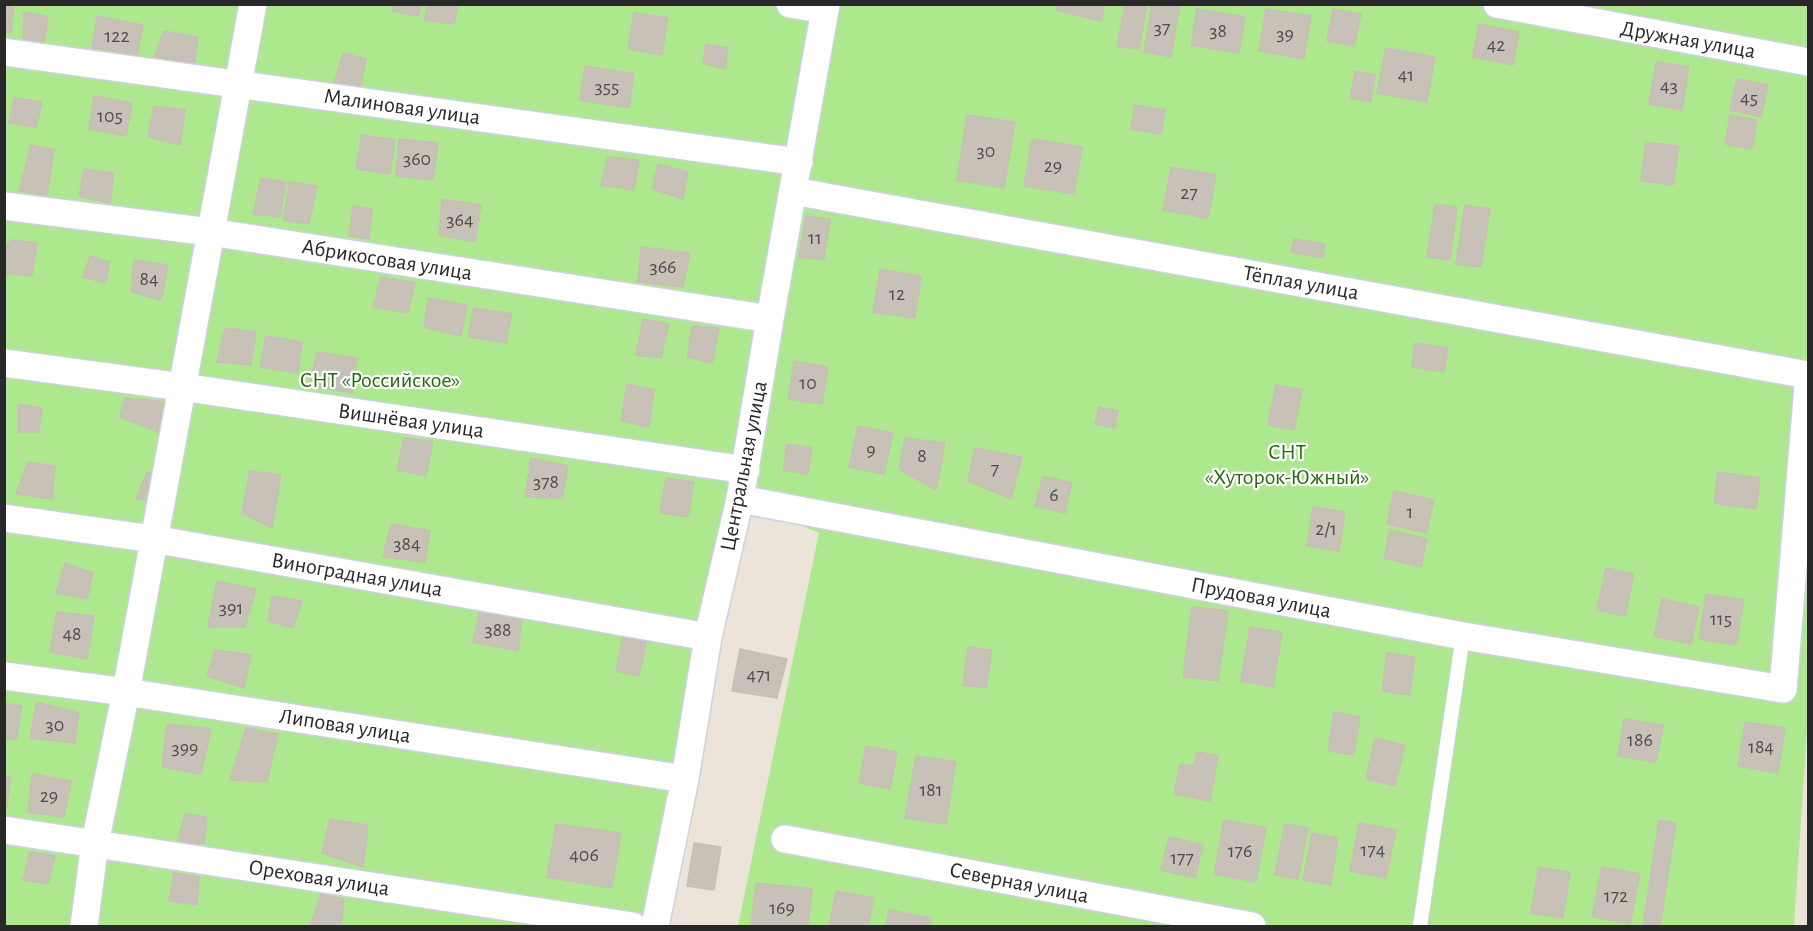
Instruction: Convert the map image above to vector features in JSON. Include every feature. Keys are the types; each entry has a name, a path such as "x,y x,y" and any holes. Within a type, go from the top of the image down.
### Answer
{"street":[{"path":"84,927 95,843 126,692 254,4"},
{"path":"790,4 826,7"},
{"name":"Дружная улица","path":"1497,4 1809,62"},
{"name":"Центральная улица","path":"655,927 685,779 708,637 746,470 770,319 826,7"},
{"name":"Малиновая улица","path":"4,52 799,162"},
{"name":"Тёплая улица","path":"793,192 1809,375"},
{"name":"Абрикосовая улица","path":"4,206 210,232 770,319"},
{"name":"Вишнёвая улица","path":"4,363 746,470"},
{"name":"Прудовая улица","path":"740,500 1463,636 1783,689 1809,386"},
{"name":"Виноградная улица","path":"4,518 153,539 708,637"},
{"name":"Липовая улица","path":"4,676 126,692 685,779"},
{"name":"Ореховая улица","path":"4,830 633,927"},
{"name":"Северная улица","path":"785,839 1252,927"}],"lane":[{"path":"1420,927 1463,636"}],"green space":[{"path":"5,5 1808,5 1808,716 1794,926 738,926 819,533 741,500 655,926 5,926"}],"building":[{"path":"393,4 421,4 418,16 392,11"},
{"path":"428,4 458,4 454,24 424,20"},
{"path":"1058,4 1105,4 1101,21 1056,10"},
{"path":"1125,4 1147,4 1139,49 1117,46"},
{"path":"1152,4 1180,4 1171,57 1144,52"},
{"path":"4,6 14,8 11,32 4,31"},
{"path":"1197,9 1245,17 1239,53 1191,45"},
{"path":"1266,9 1311,16 1304,59 1259,51"},
{"path":"1333,9 1361,14 1354,46 1327,41"},
{"path":"24,12 48,17 44,43 23,38"},
{"path":"634,13 668,18 662,55 628,49"},
{"path":"97,16 143,25 137,55 92,48"},
{"path":"1479,24 1519,32 1513,65 1473,57"},
{"path":"164,31 198,37 195,63 154,57"},
{"path":"706,44 728,48 725,69 703,63"},
{"path":"1386,48 1435,57 1427,102 1377,93"},
{"path":"343,53 366,59 360,88 334,84"},
{"path":"1656,62 1689,67 1682,110 1649,104"},
{"path":"585,66 634,74 629,108 580,100"},
{"path":"1355,71 1375,75 1371,102 1350,98"},
{"path":"1737,79 1768,85 1761,117 1730,110"},
{"path":"94,96 132,103 126,136 89,129"},
{"path":"14,98 42,102 36,127 9,123"},
{"path":"1135,105 1165,110 1161,134 1131,129"},
{"path":"154,106 185,110 180,145 148,137"},
{"path":"967,115 1015,122 1004,188 957,180"},
{"path":"1730,115 1757,120 1752,149 1725,144"},
{"path":"362,135 395,140 390,174 356,169"},
{"path":"399,139 438,143 433,180 396,176"},
{"path":"1032,139 1082,147 1074,194 1024,186"},
{"path":"1646,142 1679,146 1673,185 1641,181"},
{"path":"31,145 54,150 47,195 19,191"},
{"path":"608,157 639,160 634,190 601,185"},
{"path":"658,164 688,172 683,199 652,189"},
{"path":"1171,167 1216,175 1208,218 1163,210"},
{"path":"84,169 114,173 110,203 79,196"},
{"path":"261,178 286,182 280,217 253,214"},
{"path":"290,182 317,186 309,224 283,220"},
{"path":"442,199 481,205 475,242 439,235"},
{"path":"1435,204 1457,207 1450,260 1427,257"},
{"path":"1465,205 1490,209 1481,267 1456,264"},
{"path":"353,206 372,209 369,239 349,236"},
{"path":"806,216 830,219 824,260 799,257"},
{"path":"1294,239 1325,244 1323,258 1291,252"},
{"path":"11,240 37,243 32,276 4,273 4,250"},
{"path":"641,247 690,253 683,287 638,282"},
{"path":"90,256 109,262 106,283 83,277"},
{"path":"134,260 168,265 161,300 131,292"},
{"path":"880,269 921,276 915,318 873,312"},
{"path":"381,277 415,283 408,313 373,307"},
{"path":"428,298 467,305 461,336 424,327"},
{"path":"474,308 512,314 506,343 468,337"},
{"path":"643,319 669,324 661,358 636,355"},
{"path":"692,326 719,328 712,363 687,357"},
{"path":"225,328 256,332 251,365 217,362"},
{"path":"266,336 302,342 298,373 260,367"},
{"path":"1415,343 1448,348 1444,372 1412,367"},
{"path":"317,352 357,358 353,393 309,386"},
{"path":"794,361 828,367 822,404 788,399"},
{"path":"627,384 654,390 649,427 621,421"},
{"path":"1276,385 1302,390 1294,430 1268,425"},
{"path":"125,398 164,402 159,432 120,417"},
{"path":"18,404 42,408 39,432 18,432"},
{"path":"1099,407 1118,411 1115,428 1095,424"},
{"path":"858,426 893,433 884,474 849,467"},
{"path":"404,438 433,442 426,476 397,470"},
{"path":"905,438 945,443 936,490 899,469"},
{"path":"787,444 812,448 808,474 783,470"},
{"path":"975,448 1022,457 1011,499 968,481"},
{"path":"531,458 568,466 562,498 525,497"},
{"path":"28,462 55,466 52,499 16,494"},
{"path":"250,471 281,475 272,528 242,513"},
{"path":"147,472 161,474 155,501 136,499"},
{"path":"1718,472 1760,478 1756,509 1714,503"},
{"path":"1043,476 1072,483 1065,513 1035,506"},
{"path":"666,478 694,482 688,517 660,513"},
{"path":"1394,491 1434,500 1426,533 1387,524"},
{"path":"1313,507 1345,512 1339,551 1307,546"},
{"path":"391,524 430,531 425,562 383,557"},
{"path":"1390,530 1427,539 1421,567 1384,558"},
{"path":"65,563 93,573 87,599 56,593"},
{"path":"1606,568 1634,574 1625,616 1597,610"},
{"path":"217,581 256,589 245,627 208,627"},
{"path":"1706,594 1744,600 1736,645 1699,639"},
{"path":"272,596 302,601 293,628 268,621"},
{"path":"1662,599 1699,607 1691,644 1654,636"},
{"path":"1192,607 1228,611 1218,681 1183,677"},
{"path":"480,610 522,618 518,651 473,642"},
{"path":"57,612 94,616 87,659 50,652"},
{"path":"1250,627 1282,632 1273,687 1241,681"},
{"path":"624,630 648,635 639,676 616,671"},
{"path":"968,647 992,650 986,688 963,685"},
{"path":"740,649 787,659 777,698 732,691"},
{"path":"215,650 251,655 244,688 207,676"},
{"path":"1387,653 1415,657 1410,695 1382,691"},
{"path":"37,702 79,713 75,743 30,738"},
{"path":"4,703 22,706 16,740 4,738"},
{"path":"1334,712 1360,717 1354,755 1328,751"},
{"path":"1624,719 1663,725 1656,762 1618,756"},
{"path":"1745,722 1785,728 1778,773 1738,766"},
{"path":"167,724 211,729 201,774 162,767"},
{"path":"246,728 278,734 267,782 230,780"},
{"path":"1375,738 1405,745 1395,786 1366,779"},
{"path":"866,746 897,752 890,789 859,783"},
{"path":"1197,752 1218,756 1210,801 1174,794 1180,764 1194,766"},
{"path":"916,756 956,762 946,824 905,818"},
{"path":"32,774 71,781 64,817 28,812"},
{"path":"4,777 11,778 5,814 4,814"},
{"path":"185,814 207,817 204,844 178,841"},
{"path":"330,819 368,825 363,867 322,853"},
{"path":"1224,820 1266,828 1256,882 1214,874"},
{"path":"1659,820 1676,823 1660,926 1643,926"},
{"path":"1359,823 1396,830 1386,878 1350,871"},
{"path":"556,824 621,833 612,888 547,877"},
{"path":"1285,824 1308,828 1298,879 1275,875"},
{"path":"1312,833 1338,838 1331,885 1303,880"},
{"path":"1169,837 1203,845 1195,878 1161,870"},
{"path":"694,843 721,847 714,890 687,886"},
{"path":"30,852 55,856 48,884 23,880"},
{"path":"1539,867 1570,872 1563,918 1531,913"},
{"path":"1602,867 1640,874 1630,924 1592,917"},
{"path":"174,873 199,877 197,905 169,901"},
{"path":"756,883 812,889 808,926 751,926"},
{"path":"836,891 874,898 868,926 829,926"},
{"path":"321,894 344,899 341,926 310,926"},
{"path":"889,910 931,918 930,926 886,926"}],"park label":[{"name":"СНТ «Российское»","path":"380,380"},
{"name":"СНТ «Хуторок-Южный»","path":"1287,464"}]}
